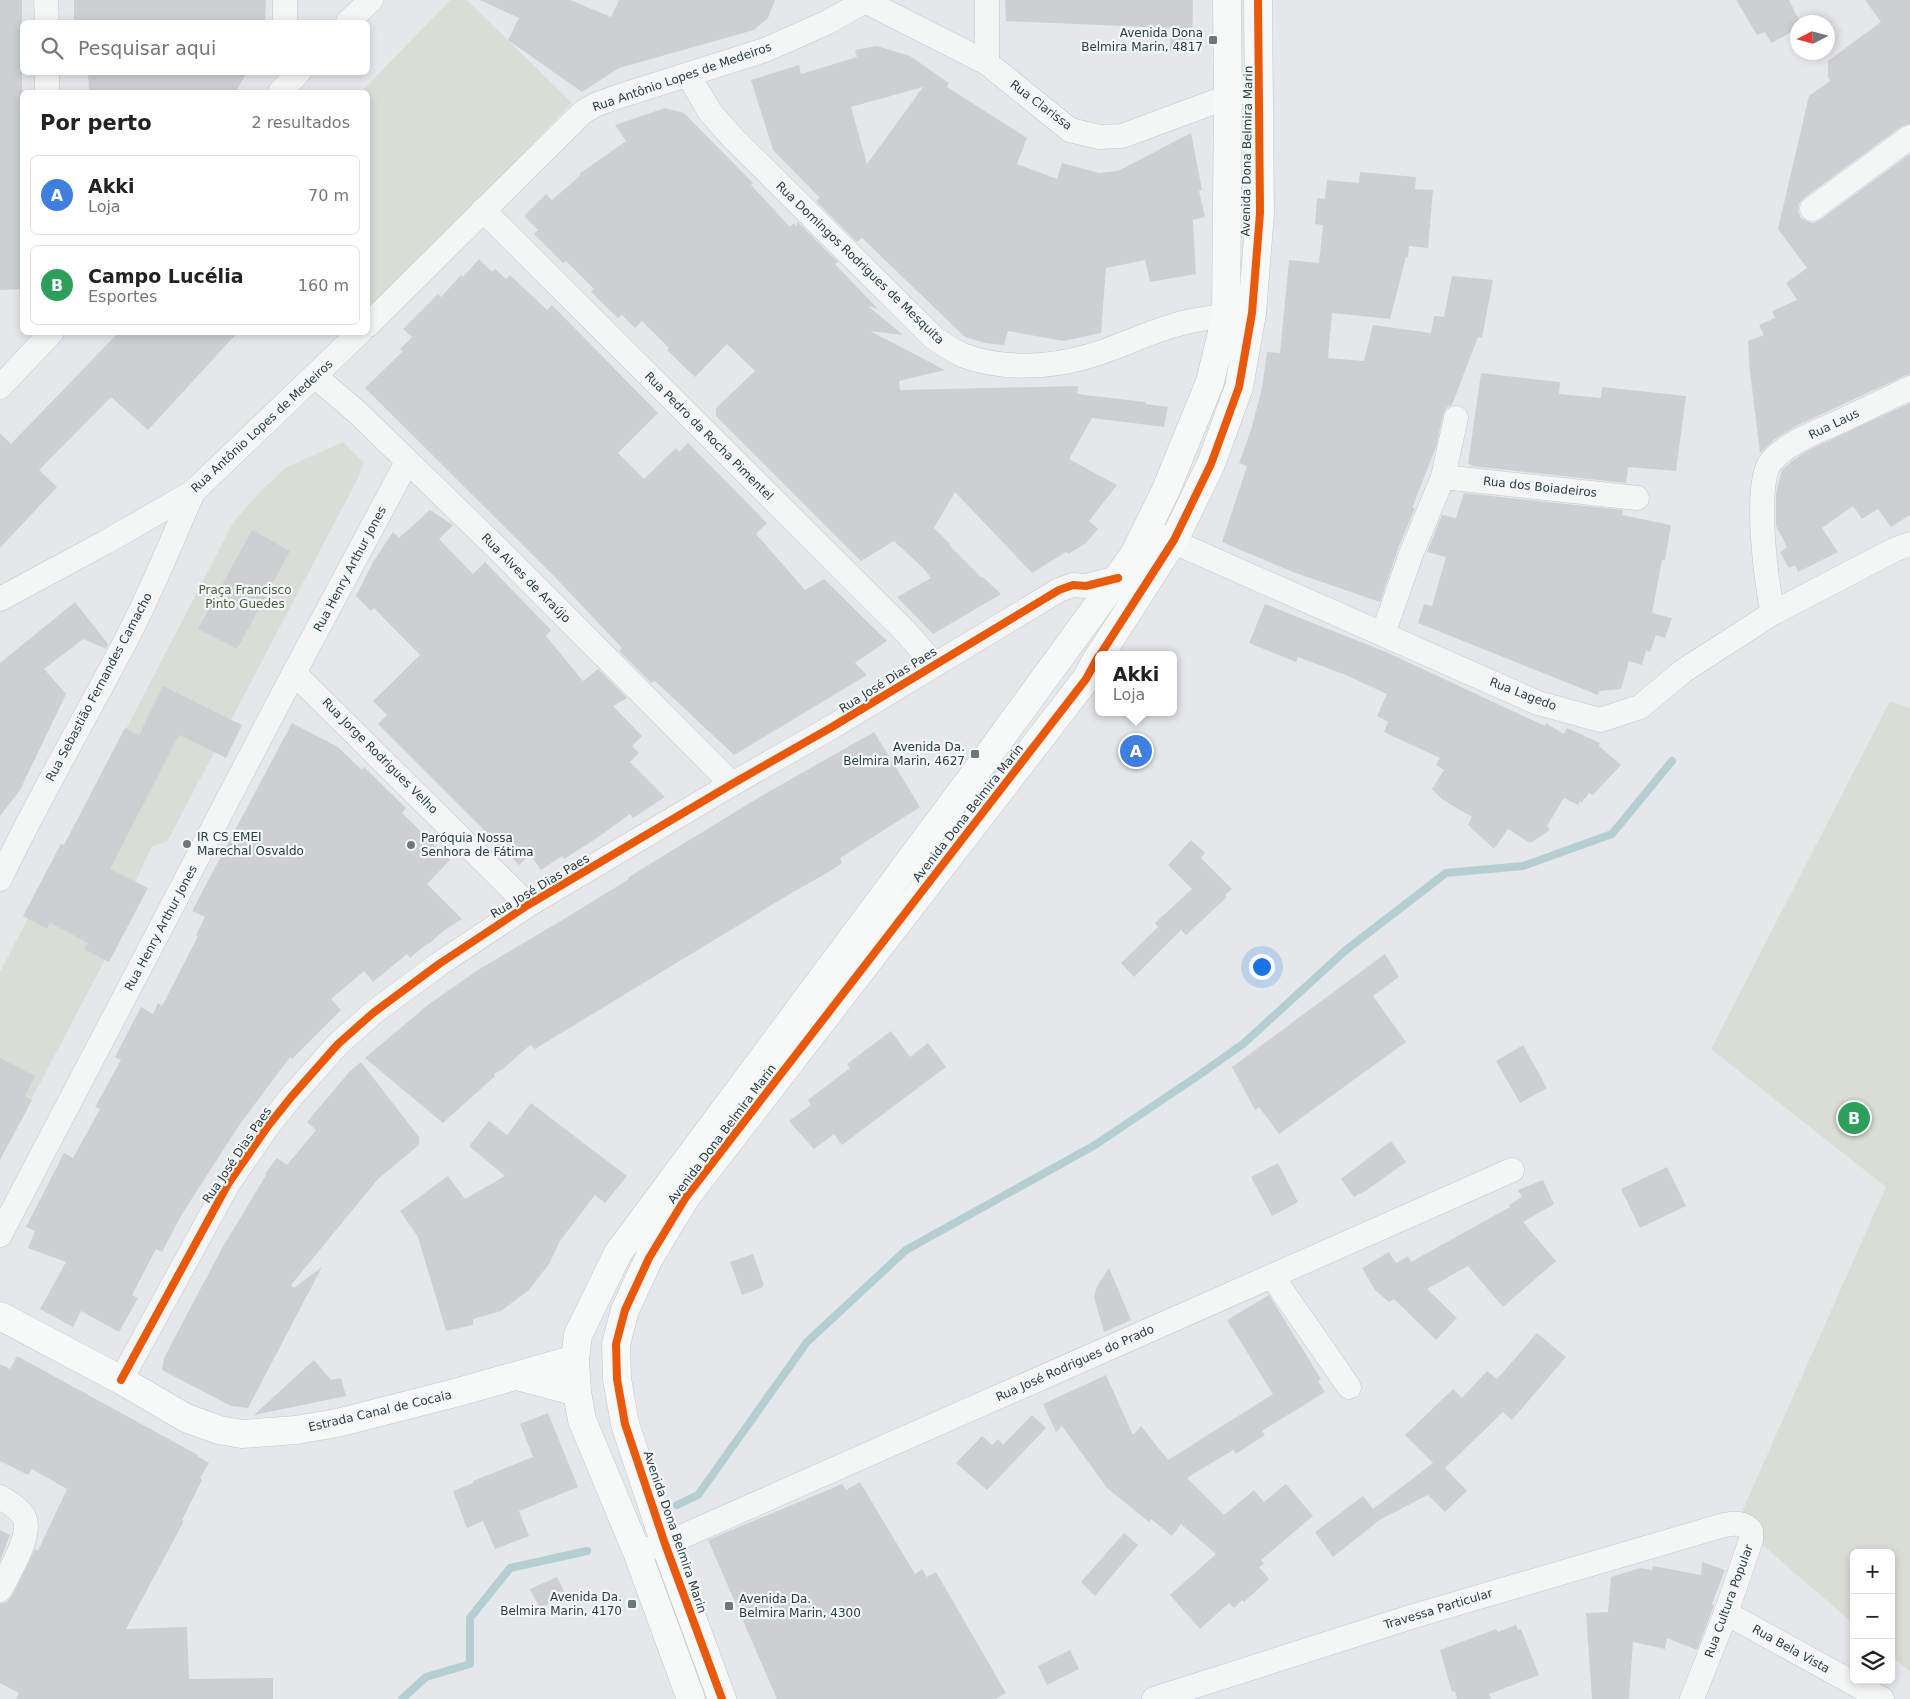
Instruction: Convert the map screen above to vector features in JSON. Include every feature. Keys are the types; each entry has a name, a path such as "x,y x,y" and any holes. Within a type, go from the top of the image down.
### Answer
{"main road":[{"name":"Avenida Dona Belmira Marin","path":"1102,651 1174,540 1211,464 1239,387 1239,315 1228,96 1227,0"},
{"name":"Avenida Dona Belmira Marin","path":"691,1699 637,1552 582,1420 577,1392 575,1359 578,1335 618,1253 978,769 1103,586 1135,553 1147,530 1165,492 1239,315 1260,214 1258,0"},
{"name":"Avenida Dona Belmira Marin","path":"722,1699 665,1544 625,1424 617,1379 616,1344 625,1310 649,1258 686,1196 1074,695 1095,663"},
{"name":"Estrada Canal de Cocaia","path":"0,1316 121,1380 186,1418 219,1430 242,1434 296,1430 337,1423 575,1359"},
{"path":"575,1359 594,1374 625,1424"},
{"name":"Estrada Canal de Cocaia","path":"516,1376 577,1392"}],"street":[{"path":"46,0 47,20"},
{"path":"285,0 285,20"},
{"path":"350,20 371,0"},
{"name":"Rua Clarissa","path":"864,0 986,63 1070,130 1099,137 1122,136 1260,85"},
{"name":"Rua Antônio Lopes de Medeiros","path":"370,323 584,112 595,105 620,96 764,50 828,22 864,0"},
{"path":"986,0 986,63"},
{"path":"47,75 47,90"},
{"name":"Rua Domingos Rodrigues de Mesquita","path":"688,75 710,112 732,137 933,337 962,355 986,362 1049,364 1088,357 1177,324 1198,319 1239,315"},
{"path":"1812,209 1910,137"},
{"name":"Rua Pedro da Rocha Pimentel","path":"483,210 904,630 934,664"},
{"path":"0,387 49,335"},
{"name":"Rua Antônio Lopes de Medeiros","path":"0,599 106,542 193,492 316,377 357,335"},
{"name":"Rua Alves de Araújo","path":"316,377 358,413 499,550 732,784"},
{"name":"Rua Laus","path":"1773,613 1768,593 1763,550 1763,494 1766,472 1770,463 1794,444 1910,388"},
{"path":"1383,634 1411,554 1443,477 1456,418"},
{"name":"Rua Henry Arthur Jones","path":"0,1235 294,673 407,462"},
{"name":"Rua dos Boiadeiros","path":"1443,477 1637,498"},
{"name":"Rua Sebastião Fernandes Camacho","path":"2,871 125,642 193,492"},
{"name":"Rua Lagedo","path":"1147,530 1174,540 1538,703 1600,720 1640,707 1683,671 1773,613 1894,550 1910,544"},
{"name":"Rua José Dias Paes","path":"121,1380 228,1184 268,1126 292,1096 338,1044 373,1013 439,964 528,905 732,784 832,728 934,664 1016,618 1059,590 1073,585 1103,586"},
{"path":"1103,586 1125,613"},
{"name":"Rua Jorge Rodrigues Velho","path":"294,673 528,905"},
{"name":"Rua José Rodrigues do Prado","path":"637,1552 665,1544 1512,1170"},
{"path":"1272,1276 1349,1387"},
{"path":"0,1497 17,1509 24,1517 26,1524 23,1542 16,1560 0,1590"},
{"name":"Rua Cultura Popular","path":"1692,1699 1726,1613 1751,1540 1751,1531 1746,1525 1737,1523 1724,1524"},
{"name":"Travessa Particular","path":"1154,1699 1424,1613 1724,1524"},
{"name":"Rua Bela Vista","path":"1726,1613 1882,1699"}],"green space":[{"path":"450,0 467,0 572,103 370,312 370,90 363,90"},
{"name":"Praça Francisco Pinto Guedes","path":"343,442 364,463 356,482 167,842 152,846 134,885 116,939 0,1159 0,972 234,521 285,468"},
{"path":"1890,701 1910,708 1910,1672 1895,1659 1895,1549 1850,1549 1850,1621 1737,1523 1886,1187 1711,1049"}],"building":[{"path":"0,0 22,0 22,20 20,20 20,75 22,75 22,90 20,90 20,289 0,290"},
{"path":"74,0 266,0 265,20 74,20"},
{"path":"480,0 570,0 611,17 619,0 775,0 768,18 754,30 619,68 582,92 508,40 519,18"},
{"path":"1005,0 1193,0 1192,52 1170,51 1171,28 1006,21"},
{"path":"1736,0 1789,0 1796,15 1790,15 1790,33 1771,43 1765,32 1757,35"},
{"path":"1865,0 1910,0 1910,124 1902,126 1804,198 1799,204 1798,211 1801,218 1806,221 1813,223 1820,220 1910,154 1910,374 1796,426 1775,439 1760,453 1748,341 1764,335 1759,325 1775,318 1772,311 1797,300 1786,283 1807,268 1778,229 1809,96 1830,81 1828,77 1828,61 1835,60 1835,56 1881,22"},
{"path":"877,46 910,56 949,83 947,87 1027,138 1017,164 1057,179 1062,163 1099,173 1118,171 1191,133 1202,190 1199,191 1205,217 1193,220 1196,274 1150,282 1145,260 1106,268 1101,333 1064,341 1008,331 1004,345 985,343 965,337 862,238 857,242 816,201 820,198 773,150 751,80 799,65 801,74 857,57 855,50","holes":["923,87 867,164 851,107"]},
{"path":"88,75 245,75 237,90 89,90"},
{"path":"665,108 684,113 753,183 751,185 790,227 794,223 797,227 797,221 838,262 835,264 878,309 868,306 903,335 870,331 945,370 899,381 900,390 1078,386 1077,394 1145,402 1146,404 1168,407 1164,427 1092,418 1069,459 1117,485 1089,521 1098,529 1085,544 1068,554 1066,552 1032,573 955,492 934,528 982,578 1001,594 933,634 897,597 931,578 924,569 894,541 861,561 716,416 716,408 755,371 727,344 695,377 667,350 669,348 642,321 635,328 622,315 618,318 591,292 594,289 566,261 563,263 534,234 538,230 524,216 546,194 552,200 581,175 579,174 626,141 615,125"},
{"path":"1360,172 1416,177 1415,189 1433,190 1428,248 1409,246 1408,258 1406,257 1390,319 1332,313 1328,358 1364,361 1373,325 1431,333 1434,316 1444,317 1452,276 1493,280 1482,338 1478,337 1452,405 1446,408 1443,415 1436,447 1412,508 1415,508 1398,549 1380,602 1293,572 1222,542 1247,466 1239,463 1251,430 1262,388 1267,352 1280,353 1289,260 1319,263 1323,225 1315,224 1317,198 1325,199 1327,180 1359,183"},
{"path":"479,259 492,272 495,269 506,279 510,275 547,310 552,305 658,413 618,453 644,479 676,448 679,452 688,443 767,523 756,534 805,590 824,579 887,641 855,663 867,675 734,755 655,681 651,683 619,651 622,648 553,575 365,388 403,351 400,349 412,337 403,329 438,294 441,297 461,275 463,277"},
{"path":"116,335 235,335 148,430 111,397 39,470 57,487 0,548 0,433 11,444"},
{"path":"1481,373 1560,382 1559,394 1601,398 1602,387 1686,396 1676,471 1628,467 1626,483 1471,466 1468,464"},
{"path":"1910,403 1910,515 1891,527 1878,509 1862,519 1853,506 1822,528 1838,552 1798,572 1795,565 1789,568 1780,552 1787,547 1776,526 1776,493 1782,470 1809,450"},
{"path":"1464,493 1623,510 1622,515 1671,525 1665,560 1662,560 1652,613 1672,618 1665,638 1656,635 1650,652 1646,651 1642,665 1629,661 1621,689 1599,691 1598,695 1418,623 1424,604 1432,606 1446,557 1427,552 1442,515 1456,518"},
{"path":"430,510 453,525 439,539 473,574 485,562 551,630 546,636 583,681 598,669 627,698 613,706 642,736 632,746 639,753 630,762 665,797 633,818 630,814 564,859 562,856 541,870 530,855 519,865 378,724 387,715 373,701 420,655 374,608 371,611 356,596 373,562 393,532 399,538"},
{"path":"252,530 290,551 237,649 198,629"},
{"path":"75,602 108,644 106,649 83,639 44,669 66,694 20,790 0,816 0,663"},
{"path":"1265,604 1386,652 1545,726 1546,723 1564,734 1567,728 1600,743 1599,746 1621,765 1593,795 1589,793 1582,803 1580,801 1578,805 1564,798 1547,826 1550,830 1530,843 1508,829 1494,849 1468,825 1472,817 1443,800 1432,789 1444,770 1436,765 1440,758 1384,732 1388,722 1377,716 1387,694 1348,676 1298,657 1296,662 1249,643"},
{"path":"163,686 242,725 226,758 179,735 110,869 148,888 109,962 84,949 88,943 50,923 47,929 23,916 61,844 64,845 125,728 139,735"},
{"path":"292,723 338,747 362,770 364,767 406,808 402,813 450,860 427,884 462,919 443,931 410,958 407,954 373,982 364,971 331,999 341,1010 292,1059 290,1057 240,1124 182,1214 162,1252 156,1249 132,1295 138,1298 119,1332 81,1311 73,1327 40,1309 66,1262 28,1248 35,1231 26,1227 64,1153 73,1158 100,1109 95,1107 121,1060 115,1057 141,1007 153,1014 158,1003 162,1006 198,936 196,935 205,917 192,911"},
{"path":"874,732 920,807 840,858 842,863 827,873 535,1049 530,1045 503,1069 494,1074 495,1076 443,1123 365,1058 429,1004 478,970 564,919 763,795"},
{"path":"1191,840 1205,853 1201,858 1232,889 1225,895 1227,897 1186,935 1181,930 1134,977 1121,963 1158,927 1155,923 1192,889 1168,865"},
{"path":"1385,954 1399,977 1373,996 1406,1042 1279,1134 1259,1107 1255,1110 1232,1067"},
{"path":"891,1031 910,1057 928,1043 946,1067 842,1145 834,1134 814,1149 789,1121 811,1105 808,1100 850,1068 847,1064"},
{"path":"1523,1045 1547,1088 1520,1103 1496,1061"},
{"path":"0,1058 35,1076 25,1096 32,1100 0,1160"},
{"path":"361,1062 419,1137 419,1145 378,1179 291,1285 294,1288 322,1267 248,1408 231,1406 162,1370 164,1358 221,1250 265,1174 277,1158 287,1165 316,1130 307,1122 350,1071"},
{"path":"531,1103 627,1176 605,1203 595,1195 560,1241 549,1264 529,1290 501,1311 473,1319 473,1325 446,1331 418,1237 400,1211 448,1176 465,1199 505,1176 469,1146 489,1121 507,1135"},
{"path":"1391,1141 1406,1162 1354,1197 1341,1179"},
{"path":"1278,1163 1298,1202 1272,1216 1251,1177"},
{"path":"1667,1167 1686,1206 1640,1228 1621,1189"},
{"path":"1543,1180 1554,1204 1523,1222 1556,1261 1503,1307 1468,1266 1427,1289 1457,1318 1436,1340 1394,1299 1389,1302 1375,1290 1362,1268 1389,1252 1396,1263 1408,1256 1411,1262 1510,1207 1509,1205 1522,1197 1518,1190"},
{"path":"753,1254 764,1285 742,1295 730,1262"},
{"path":"1109,1268 1131,1320 1104,1332 1094,1297 1097,1286"},
{"path":"1269,1295 1321,1379 1318,1381 1325,1392 1262,1431 1265,1435 1236,1454 1233,1450 1187,1478 1224,1515 1254,1490 1264,1502 1286,1484 1313,1516 1261,1560 1264,1564 1259,1567 1269,1579 1244,1602 1242,1600 1234,1608 1229,1603 1200,1629 1170,1595 1216,1554 1181,1524 1172,1536 1151,1519 1149,1522 1107,1488 1062,1426 1056,1432 1043,1404 1106,1375 1133,1435 1141,1426 1168,1460 1273,1394 1227,1320"},
{"path":"1537,1333 1566,1357 1512,1420 1503,1412 1445,1468 1467,1491 1445,1512 1428,1495 1381,1519 1333,1557 1315,1532 1363,1496 1373,1509 1433,1463 1405,1435 1453,1389 1462,1398 1487,1371 1497,1379"},
{"path":"17,1356 198,1455 209,1463 200,1478 202,1480 182,1520 184,1521 126,1629 187,1627 189,1679 273,1678 273,1699 16,1699 19,1693 0,1683 0,1604 7,1602 12,1596 35,1549 38,1551 67,1489 32,1469 28,1475 0,1461 0,1364 10,1369"},
{"path":"314,1360 331,1380 341,1378 346,1396 254,1415"},
{"path":"548,1413 578,1487 519,1511 529,1536 495,1549 483,1521 467,1528 453,1491 533,1457 520,1424"},
{"path":"1032,1415 1046,1428 987,1490 956,1463 982,1436 992,1445 998,1439 1003,1445"},
{"path":"860,1482 915,1574 922,1569 927,1577 936,1572 1006,1693 996,1699 777,1699 708,1540 842,1484 846,1490"},
{"path":"0,1530 10,1535 0,1561"},
{"path":"1124,1533 1138,1545 1095,1596 1081,1582"},
{"path":"1702,1562 1725,1570 1697,1650 1667,1638 1665,1649 1633,1642 1629,1699 1592,1699 1586,1613 1608,1612 1611,1577 1640,1568 1652,1570 1653,1566 1701,1575"},
{"path":"557,1577 566,1595 540,1608 530,1589"},
{"path":"1516,1625 1518,1630 1521,1629 1539,1675 1489,1694 1491,1699 1457,1699 1455,1691 1452,1692 1440,1650 1496,1629 1498,1632"},
{"path":"1070,1650 1079,1669 1047,1685 1038,1666"}],"waterway":[{"path":"677,1505 698,1495 807,1342 906,1250 1095,1145 1199,1075 1243,1044 1346,950 1446,873 1523,866 1612,834 1672,761"},
{"path":"402,1699 426,1677 470,1664 470,1618 510,1568 587,1551"}],"cycle path":[{"path":"1103,651 1174,540 1211,464 1239,387 1252,313 1260,213 1258,0"},
{"path":"121,1380 228,1184 268,1126 292,1096 338,1044 373,1013 439,964 528,905 832,727 1059,590 1073,585 1086,586 1118,578"},
{"path":"722,1699 665,1544 625,1424 617,1379 616,1344 625,1310 649,1258 686,1197 1086,679 1095,662"}],"place":[{"name":"Avenida Dona Belmira Marin, 4817","path":"1213,40"},
{"name":"Akki","path":"1136,751"},
{"name":"Avenida Da. Belmira Marin, 4627","path":"975,754"},
{"name":"IR CS EMEI Marechal Osvaldo","path":"187,844"},
{"name":"Paróquia Nossa Senhora de Fátima","path":"411,845"},
{"name":"Campo Lucélia","path":"1854,1118"},
{"name":"Avenida Da. Belmira Marin, 4170","path":"632,1604"},
{"name":"Avenida Da. Belmira Marin, 4300","path":"729,1606"}]}
